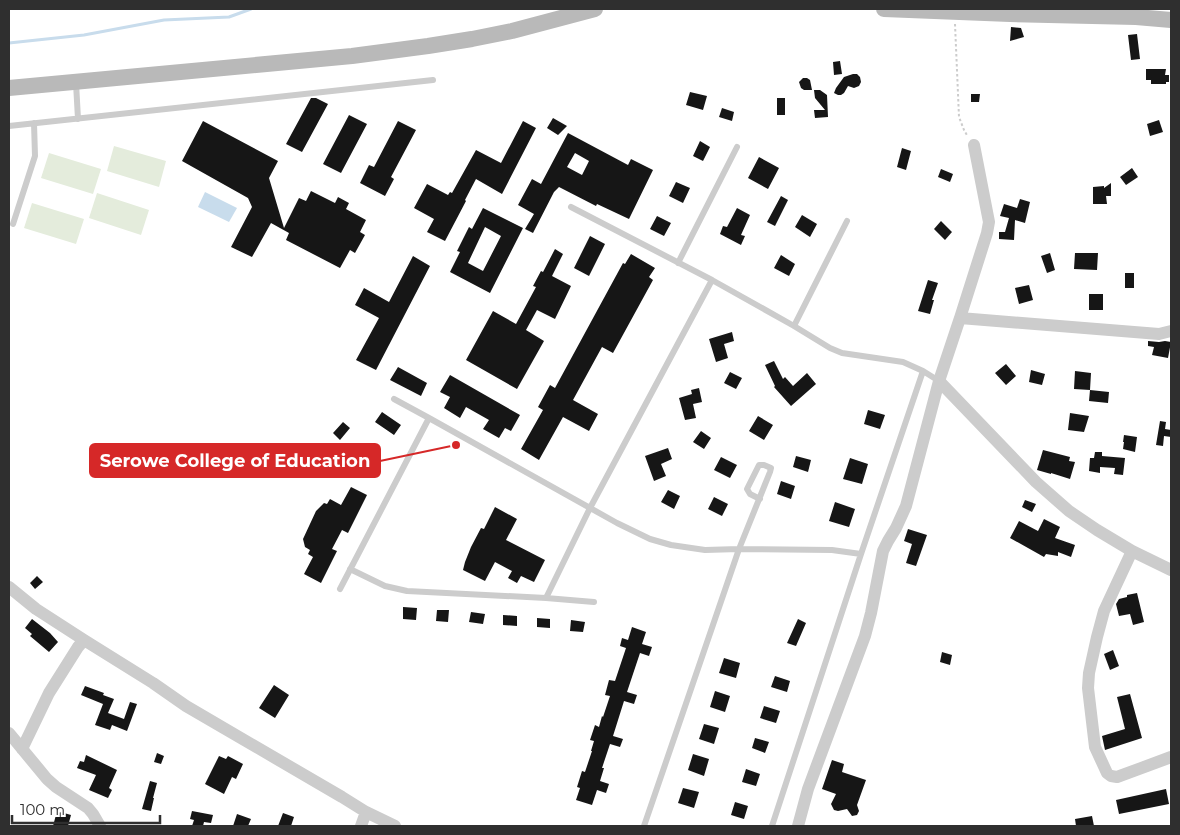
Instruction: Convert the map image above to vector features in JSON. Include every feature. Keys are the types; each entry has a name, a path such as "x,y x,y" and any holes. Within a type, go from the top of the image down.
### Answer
{"street":[{"path":"9,88 342,57 428,46 472,40 594,9"},
{"path":"884,9 1136,17 1171,20"},
{"path":"798,826 808,789 865,636 872,613 883,551 906,506 939,381 987,232 989,222 974,145"},
{"path":"960,318 1159,334 1171,331"},
{"path":"939,381 1005,450 1069,511 1097,530 1171,570"},
{"path":"1132,550 1104,611 1089,673 1088,688 1095,746 1107,773 1116,777 1171,757"},
{"path":"9,587 36,609 186,706 366,812 395,826"},
{"path":"22,749 49,693 84,640"},
{"path":"9,733 47,780 88,808 100,826"},
{"path":"361,826 366,812"}],"lane":[{"path":"9,126 433,80"},
{"path":"76,82 78,119"},
{"path":"13,224 35,156 34,123"},
{"path":"678,262 737,147"},
{"path":"571,207 712,280 830,348 903,362 939,381"},
{"path":"794,326 847,221"},
{"path":"546,598 590,508 712,280"},
{"path":"772,826 923,371"},
{"path":"394,400 617,523 650,539 671,545 705,550 832,550 861,554"},
{"path":"340,589 429,418"},
{"path":"644,826 739,549 760,499 770,472 770,468 764,465 759,465 747,489 750,494 760,499"},
{"path":"350,569 385,586 402,590 594,602"}],"path":[{"path":"954,11 959,117 964,130 974,145"}],"green space":[{"path":"114,146 166,161 159,187 107,171"},
{"path":"49,153 101,169 93,194 41,178"},
{"path":"97,193 149,210 141,235 89,218"},
{"path":"32,203 84,219 76,244 24,228"}],"water":[{"path":"205,192 237,208 229,222 198,207"}],"building":[{"path":"1011,27 1021,28 1024,37 1010,41"},
{"path":"1137,34 1140,59 1131,60 1128,35"},
{"path":"840,61 842,74 834,75 833,62"},
{"path":"1146,69 1166,69 1165,75 1169,75 1169,82 1166,82 1166,84 1151,84 1151,80 1146,80"},
{"path":"857,74 860,77 861,82 859,86 854,88 848,86 841,95 834,93 844,77"},
{"path":"803,78 810,80 812,90 801,88 799,82"},
{"path":"814,90 820,90 827,95 828,117 815,118 814,110 825,110 815,98"},
{"path":"690,92 707,96 703,110 686,105"},
{"path":"971,94 980,94 979,102 971,102"},
{"path":"311,98 316,98 328,104 302,152 286,144"},
{"path":"777,98 785,98 785,115 777,115"},
{"path":"722,108 734,112 732,121 719,117"},
{"path":"349,115 367,124 341,173 323,164"},
{"path":"553,118 567,126 558,135 547,128"},
{"path":"1159,120 1163,132 1150,136 1147,124"},
{"path":"203,121 278,161 269,178 284,228 299,198 306,201 311,191 335,203 338,197 349,203 346,209 366,220 360,232 365,235 355,253 350,250 340,268 286,240 289,233 271,223 252,257 231,247 252,207 248,198 182,161"},
{"path":"398,121 416,130 391,177 394,179 385,196 360,183 369,165 374,167"},
{"path":"523,121 536,128 502,194 476,179 445,241 427,232 434,219 414,208 427,184 448,195 450,192 452,193 476,150 501,163"},
{"path":"568,133 628,165 631,159 653,170 629,219 597,204 596,206 559,187 554,192 533,233 525,229 534,214 518,205 532,179 541,184","holes":["575,153 589,161 582,175 567,167"]},
{"path":"700,141 710,147 703,161 693,156"},
{"path":"902,148 911,151 906,170 897,167"},
{"path":"759,157 779,168 768,189 748,178"},
{"path":"1132,168 1138,177 1126,185 1120,177"},
{"path":"941,169 953,174 950,182 938,177"},
{"path":"676,182 690,188 683,203 669,196"},
{"path":"1111,183 1111,196 1106,196 1107,204 1093,204 1093,187 1104,186 1104,188"},
{"path":"781,196 788,200 775,226 767,222"},
{"path":"1020,199 1030,202 1025,223 1015,220 1014,240 999,239 999,232 1005,232 1009,218 1000,216 1004,204 1017,208"},
{"path":"483,208 523,228 490,293 450,272 460,252 457,251 469,227 472,229","holes":["485,227 501,236 483,271 468,263"]},
{"path":"737,208 750,215 741,235 745,236 741,245 720,234 723,226 727,227"},
{"path":"802,215 817,224 810,237 795,227"},
{"path":"657,216 671,223 664,236 650,229"},
{"path":"941,221 952,232 945,240 934,229"},
{"path":"590,236 605,244 589,276 574,268"},
{"path":"555,249 563,254 552,276 571,286 555,319 537,310 526,330 544,341 517,389 466,360 493,311 516,324 536,287 533,286"},
{"path":"1050,253 1055,270 1047,273 1041,256"},
{"path":"1075,253 1098,253 1097,270 1074,269"},
{"path":"631,254 655,268 649,277 653,280 613,353 602,347 573,400 598,414 589,431 563,417 539,460 521,449 543,410 538,407 550,385 555,388 623,263 625,264"},
{"path":"781,255 795,264 789,276 774,268"},
{"path":"413,256 430,266 376,370 356,360 379,318 355,305 364,288 389,302"},
{"path":"1125,273 1134,273 1134,288 1125,288"},
{"path":"928,280 938,283 932,300 934,300 930,314 918,311"},
{"path":"1029,285 1033,300 1019,304 1015,288"},
{"path":"1089,294 1103,294 1103,310 1089,310"},
{"path":"732,332 734,341 724,344 728,358 716,362 709,339"},
{"path":"1148,341 1171,342 1168,358 1152,355 1154,347 1148,346"},
{"path":"774,361 783,379 785,377 793,386 807,373 816,384 791,406 774,387 765,365"},
{"path":"1006,364 1016,376 1006,385 995,373"},
{"path":"398,367 427,383 421,396 390,380"},
{"path":"1031,370 1045,374 1042,385 1029,382"},
{"path":"1075,371 1091,373 1090,390 1074,389"},
{"path":"730,372 742,378 736,389 724,383"},
{"path":"450,375 520,415 511,431 505,428 499,438 483,429 489,420 466,407 460,418 444,408 450,397 440,392"},
{"path":"699,388 702,402 693,404 696,418 685,420 679,398 692,394 691,390"},
{"path":"1090,390 1109,392 1108,403 1089,401"},
{"path":"868,410 885,415 880,429 864,424"},
{"path":"382,412 401,425 394,435 375,422"},
{"path":"1070,413 1089,416 1084,432 1068,430"},
{"path":"758,416 773,425 764,440 749,431"},
{"path":"1160,421 1166,422 1165,429 1171,430 1171,437 1164,436 1163,446 1156,445"},
{"path":"343,422 350,428 340,440 333,433"},
{"path":"701,431 711,438 704,449 693,442"},
{"path":"1124,435 1137,437 1135,452 1123,449"},
{"path":"668,448 672,459 661,464 666,476 654,481 645,456"},
{"path":"1043,450 1070,457 1069,461 1075,462 1070,479 1037,470"},
{"path":"1095,452 1102,452 1102,456 1125,458 1123,475 1114,474 1115,468 1100,467 1100,473 1089,471 1090,458 1094,458"},
{"path":"796,456 811,460 808,472 793,467"},
{"path":"721,457 737,465 730,478 714,470"},
{"path":"850,458 868,464 862,484 843,479"},
{"path":"781,481 795,486 791,499 777,494"},
{"path":"351,487 367,495 348,533 342,530 332,549 337,551 321,583 304,574 313,557 308,554 310,550 305,547 303,539 316,511 324,503 327,504 330,499 341,505"},
{"path":"668,490 680,496 674,509 661,502"},
{"path":"714,497 728,504 722,516 708,509"},
{"path":"1025,500 1036,504 1032,512 1022,507"},
{"path":"835,502 855,509 849,527 829,521"},
{"path":"495,507 517,519 506,540 545,560 534,582 521,576 517,583 508,578 512,571 495,562 485,581 463,570 471,547 481,528 484,529"},
{"path":"1044,519 1060,527 1055,538 1075,545 1071,557 1058,552 1058,556 1046,554 1044,557 1010,538 1019,521 1038,531"},
{"path":"908,529 927,535 916,566 906,563 912,544 904,541"},
{"path":"37,576 43,582 35,589 30,583"},
{"path":"1137,593 1144,622 1133,625 1130,614 1119,616 1116,604 1119,599"},
{"path":"403,607 417,608 416,620 403,619"},
{"path":"437,610 449,610 448,622 436,621"},
{"path":"471,612 485,614 483,624 469,622"},
{"path":"503,615 517,616 517,626 503,625"},
{"path":"537,618 550,619 550,628 537,627"},
{"path":"32,619 58,642 49,652 30,636 32,634 25,628"},
{"path":"798,619 806,623 796,646 787,643"},
{"path":"571,620 585,622 583,632 570,631"},
{"path":"632,627 646,632 642,644 652,647 649,656 640,653 627,692 637,695 634,704 624,701 613,736 623,739 620,747 610,744 602,768 604,768 600,781 609,784 606,793 597,790 592,805 576,800 580,788 577,787 582,771 585,772 592,751 594,741 590,740 595,725 599,727 610,696 605,695 609,680 615,681 626,648 620,646 622,638 628,640"},
{"path":"1113,650 1119,666 1110,670 1104,654"},
{"path":"942,652 952,655 950,665 940,662"},
{"path":"724,658 740,663 736,678 719,673"},
{"path":"775,676 790,681 787,692 771,687"},
{"path":"274,685 289,695 275,718 259,708"},
{"path":"85,686 114,699 108,713 124,719 130,702 137,704 127,731 112,725 110,730 95,725 103,704 81,695"},
{"path":"715,691 730,696 725,712 710,707"},
{"path":"1130,694 1142,738 1105,750 1102,736 1125,729 1117,697"},
{"path":"764,706 780,711 776,723 760,718"},
{"path":"704,724 719,728 714,744 699,739"},
{"path":"755,738 769,742 765,753 752,748"},
{"path":"157,753 164,756 161,764 154,762"},
{"path":"693,754 709,759 704,776 688,770"},
{"path":"86,755 117,770 109,788 112,790 108,798 89,790 96,775 77,768 80,761 84,762"},
{"path":"219,756 226,759 228,756 243,764 236,779 232,777 224,794 205,784"},
{"path":"832,760 844,764 842,772 866,780 857,805 859,811 857,815 852,816 847,809 834,810 831,804 836,794 822,789"},
{"path":"746,769 760,774 756,786 742,782"},
{"path":"150,781 157,783 151,811 142,809"},
{"path":"683,788 699,792 694,808 678,803"},
{"path":"1166,789 1169,804 1119,814 1116,800"},
{"path":"735,802 748,806 744,819 731,815"},
{"path":"57,811 71,815 68,826 53,826"},
{"path":"192,811 213,815 211,823 204,822 203,826 192,826 194,820 190,819"},
{"path":"283,813 294,817 291,826 278,826"},
{"path":"237,814 251,819 248,826 233,826"},
{"path":"1092,816 1094,826 1076,826 1075,819"}],"waterway":[{"path":"9,43 84,35 164,20 229,17 251,9"}],"place":[{"name":"Serowe College of Education","path":"456,445"}]}
